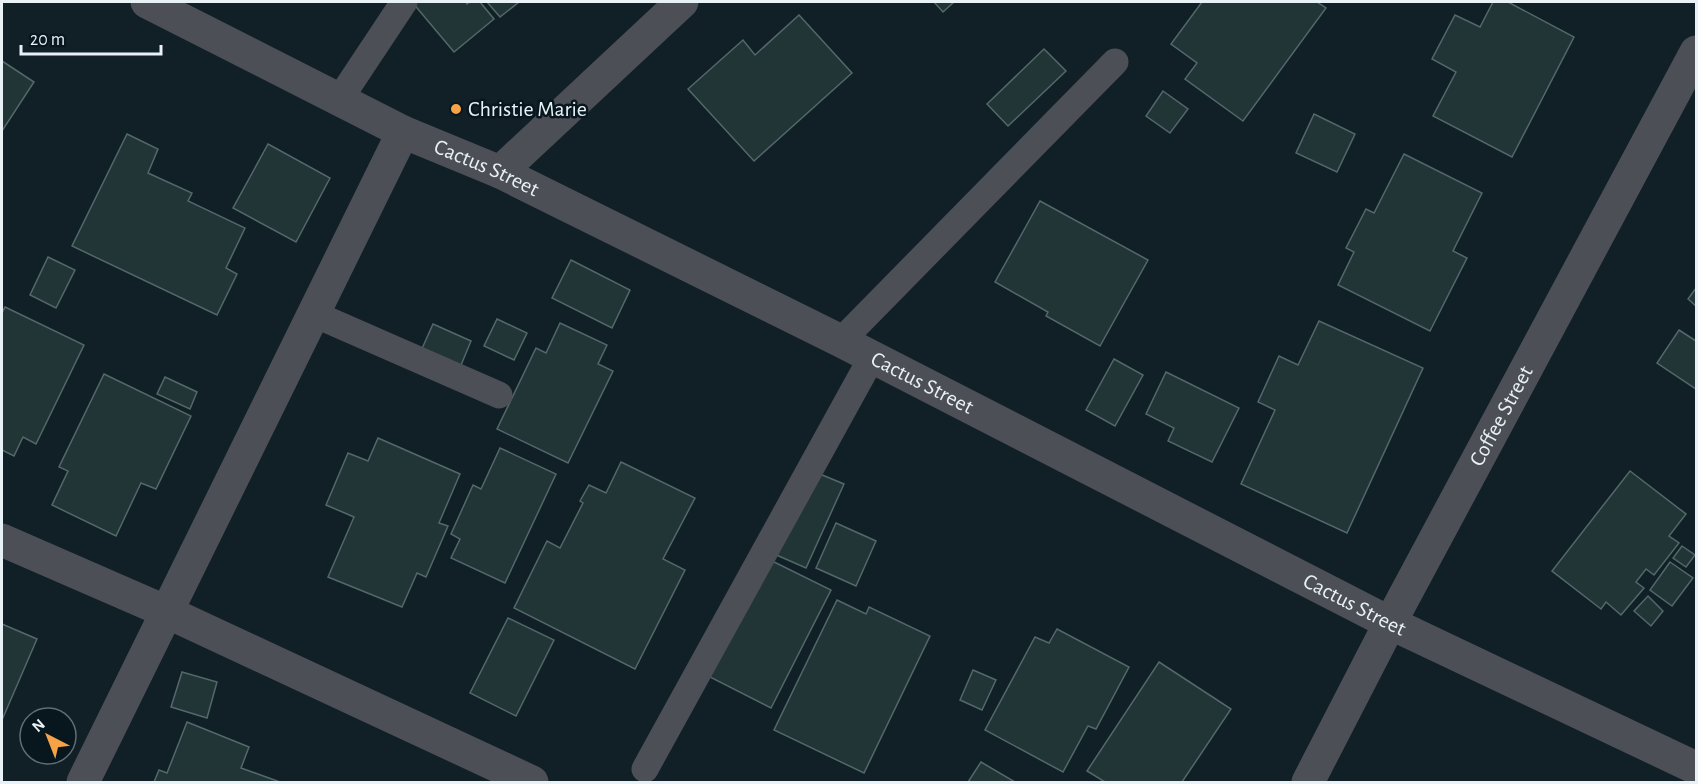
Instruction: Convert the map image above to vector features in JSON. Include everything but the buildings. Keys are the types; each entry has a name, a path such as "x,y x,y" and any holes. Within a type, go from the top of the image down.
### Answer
{"street":[{"name":"Cactus Street","path":"147,2 403,132 500,172 841,341 1390,623 1696,768"},
{"path":"500,172 682,2"},
{"name":"Coffee Street","path":"1308,783 1390,623 1696,52"},
{"path":"83,783 403,132"},
{"path":"2,540 167,612 532,783"}],"lane":[{"path":"339,100 404,2"},
{"path":"841,341 1115,62"},
{"path":"314,314 499,395"},
{"path":"645,769 872,357"}],"place":[{"name":"Christie Marie","path":"456,109"}]}
